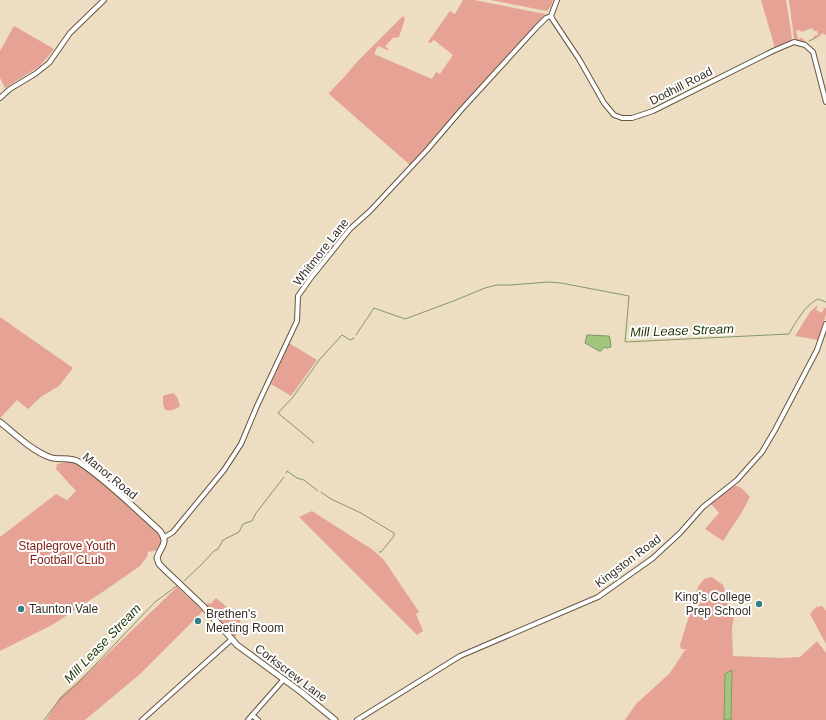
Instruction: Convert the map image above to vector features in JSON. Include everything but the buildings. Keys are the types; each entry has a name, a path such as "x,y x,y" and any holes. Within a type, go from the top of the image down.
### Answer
{"street":[{"path":"0,98 16,84 35,74 49,64 70,33 104,0"},
{"path":"551,16 557,0"},
{"name":"Dodhill Road","path":"551,16 579,59 604,103 614,115 622,118 632,118 653,112 756,58 794,42 806,45 813,52 826,102"},
{"name":"Whitmore Lane","path":"164,537 173,532 224,470 240,447 257,406 297,321 298,296 317,270 350,229 370,211 427,150 462,109 536,28 546,18 551,16"},
{"name":"Kingston Road","path":"357,720 460,656 598,597 653,558 680,533 707,503 737,480 762,452 817,350 826,324"},
{"name":"Manor Road","path":"0,422 43,455 55,459 70,458 79,461 110,486 160,531 164,537"},
{"name":"Corkscrew Lane","path":"164,537 165,541 159,554 158,561 162,567 202,605 242,648 335,720"},
{"path":"142,720 232,639"},
{"path":"248,720 284,679"},
{"path":"252,715 258,720"}],"green space":[{"path":"463,0 474,0 545,14 410,165 329,93 357,62 403,16 405,19 399,37 393,38 385,46 390,51 378,46 374,54 432,79 436,72 440,74 453,55 434,40 430,43 428,42 450,11 455,14"},
{"path":"490,0 553,0 547,11"},
{"path":"761,0 786,0 792,38 791,40 775,48"},
{"path":"789,0 826,0 826,34 825,35 822,33 820,36 809,42 815,38 813,36 818,35 817,31 814,31 812,28 801,32 800,30 796,31 798,39 802,38 806,42 794,38"},
{"path":"14,26 54,49 40,66 5,88 0,78 0,51"},
{"path":"818,305 816,310 822,313 824,308 826,308 826,314 819,340 795,336 810,312"},
{"path":"0,317 73,368 59,386 42,396 28,409 17,400 0,418"},
{"path":"289,343 317,360 291,396 271,384"},
{"path":"173,393 177,397 180,406 173,410 165,410 163,396"},
{"name":"Staplegrove Youth Football CLub","path":"71,461 92,474 155,530 160,535 162,542 158,550 148,552 147,557 140,566 104,591 52,625 0,651 0,537 56,494 67,500 76,491 56,469 57,464"},
{"path":"734,486 741,488 750,497 723,541 705,529 719,513 710,503"},
{"path":"312,511 373,550 384,560 419,612 416,614 423,631 417,635 299,517"},
{"path":"712,577 723,585 726,592 725,599 734,616 732,628 733,656 784,658 800,657 817,641 826,653 826,720 625,720 636,704 670,673 685,650 689,650 681,649 680,645 698,587 704,579"},
{"path":"177,587 204,610 140,674 85,720 46,720 59,698 97,664"},
{"path":"216,598 240,618 240,626 235,638 205,604 212,603"},
{"path":"822,606 826,611 826,644 810,614 816,607"}],"shaded area":[{"path":"587,335 609,336 611,347 604,347 601,351 599,351 585,343"},
{"path":"732,670 731,720 724,720 725,674"}],"waterway":[{"path":"809,41 815,38"},
{"name":"Mill Lease Stream","path":"356,335 374,308 405,319 485,288 497,285 549,282 629,296 625,342 789,334 801,314 809,305 818,299 826,302"},
{"name":"Mill Lease Stream","path":"313,443 278,413 293,397 320,359 342,335 350,340 354,338"},
{"path":"286,473 287,471 297,478 304,480 318,491"},
{"name":"Mill Lease Stream","path":"184,581 214,551 218,549 223,540 239,532 243,524 252,521 256,513 284,477"},
{"path":"321,492 331,499 361,513 394,533 394,536 381,552 379,552"},
{"name":"Mill Lease Stream","path":"44,720 61,698 77,684 155,602 178,585"}],"place":[{"name":"King's College Prep School","path":"759,604"},
{"name":"Taunton Vale","path":"21,609"},
{"name":"Brethen's Meeting Room","path":"198,621"}]}
